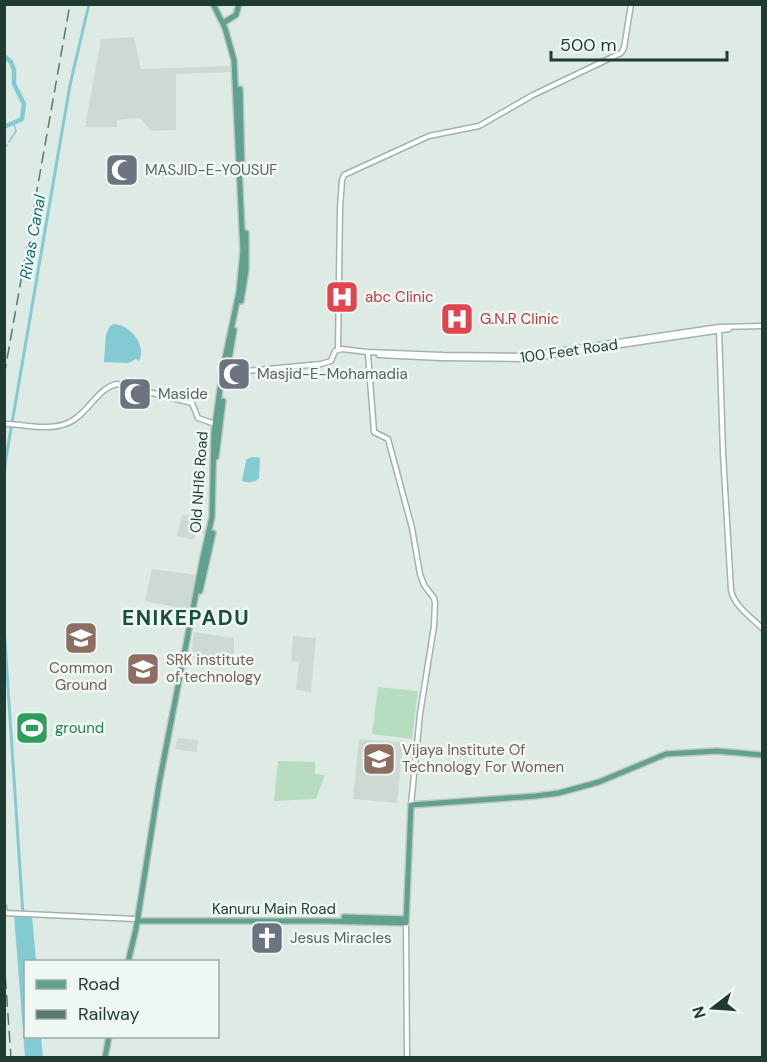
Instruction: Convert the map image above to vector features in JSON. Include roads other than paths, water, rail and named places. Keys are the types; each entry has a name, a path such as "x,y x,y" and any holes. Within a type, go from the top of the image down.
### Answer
{"main road":[{"name":"Old NH16 Road","path":"139,920 159,784 212,517 212,449 239,292 243,251 237,84 225,22 215,4"},
{"path":"225,22 237,14 239,4"},
{"name":"Old NH16 Road","path":"129,960 139,920 162,783 214,530 216,444 225,368"},
{"path":"406,921 411,805 559,793 599,782 666,754 717,751 762,755"},
{"name":"Kanuru Main Road","path":"139,920 354,919 406,921"},
{"path":"107,1058 111,1038"}],"street":[{"path":"225,368 245,371 321,364 331,361 334,352 339,350 340,208 344,175 429,136 479,126 533,95 621,53 624,48 631,4"},
{"name":"100 Feet Road","path":"339,350 524,356 719,329 762,327"},
{"path":"719,329 731,590 737,604 762,628"},
{"name":"100 Feet Road","path":"339,350 441,358 525,359 719,329"},
{"path":"368,354 373,428 376,435 388,439 412,528 422,579 435,603 411,805"},
{"path":"5,424 40,427 68,424 107,387 117,384 192,403 198,418 215,424"},
{"path":"4,907 5,913 139,920"},
{"path":"406,921 407,1058"}],"water":[{"path":"114,324 126,328 136,337 141,349 139,361 136,359 128,363 104,362 106,334 110,326"},
{"path":"252,457 260,458 259,478 251,482 242,481 246,461"},
{"path":"14,915 32,916 36,960 24,960 24,1038 41,1038 43,1057 25,1057"}],"waterway":[{"name":"Rivas Canal","path":"4,475 70,85 89,4"},
{"path":"4,56 11,62 14,70 14,84 24,104 22,119 4,127"},
{"path":"9,142 16,131 14,124"},
{"path":"4,149 7,145"},
{"name":"Rivas Canal","path":"4,627 23,915"}],"railway":[{"path":"4,376 70,4"},
{"path":"4,959 11,1058"}],"place":[{"name":"MASJID-E-YOUSUF","path":"122,170"},
{"name":"abc Clinic","path":"342,297"},
{"name":"G.N.R Clinic","path":"457,319"},
{"name":"Masjid-E-Mohamadia","path":"234,374"},
{"name":"Maside","path":"135,394"},
{"name":"Common Ground","path":"81,638"},
{"name":"SRK institute of technology","path":"143,669"},
{"name":"ground","path":"32,728"},
{"name":"Vijaya Institute Of Technology For Women","path":"379,759"},
{"name":"Jesus Miracles","path":"267,938"}],"district":[{"name":"ENIKEPADU","path":"186,618"}]}
